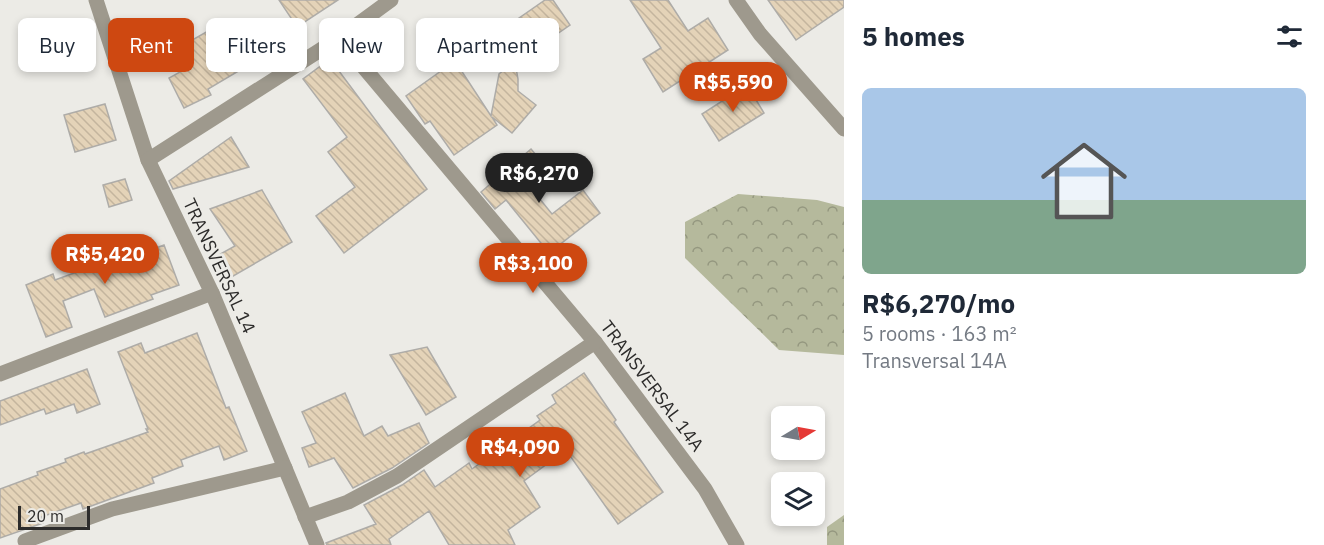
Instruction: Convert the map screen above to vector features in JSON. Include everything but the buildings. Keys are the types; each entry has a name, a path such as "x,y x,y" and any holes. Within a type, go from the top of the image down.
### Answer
{"street":[{"name":"TRANSVERSAL 14","path":"96,0 148,160 212,293 317,545"},
{"path":"366,18 391,0"},
{"path":"736,0 760,34 844,129"},
{"path":"148,160 319,51"},
{"name":"TRANSVERSAL 14A","path":"368,72 595,342 705,489 737,545"},
{"path":"0,374 212,293"},
{"path":"306,518 348,502 397,476 595,342"},
{"path":"25,541 112,509 285,468"}],"green space":[{"path":"738,194 817,200 844,207 844,355 779,350 685,258 685,222"},
{"path":"844,515 844,545 827,545 827,527"}]}
